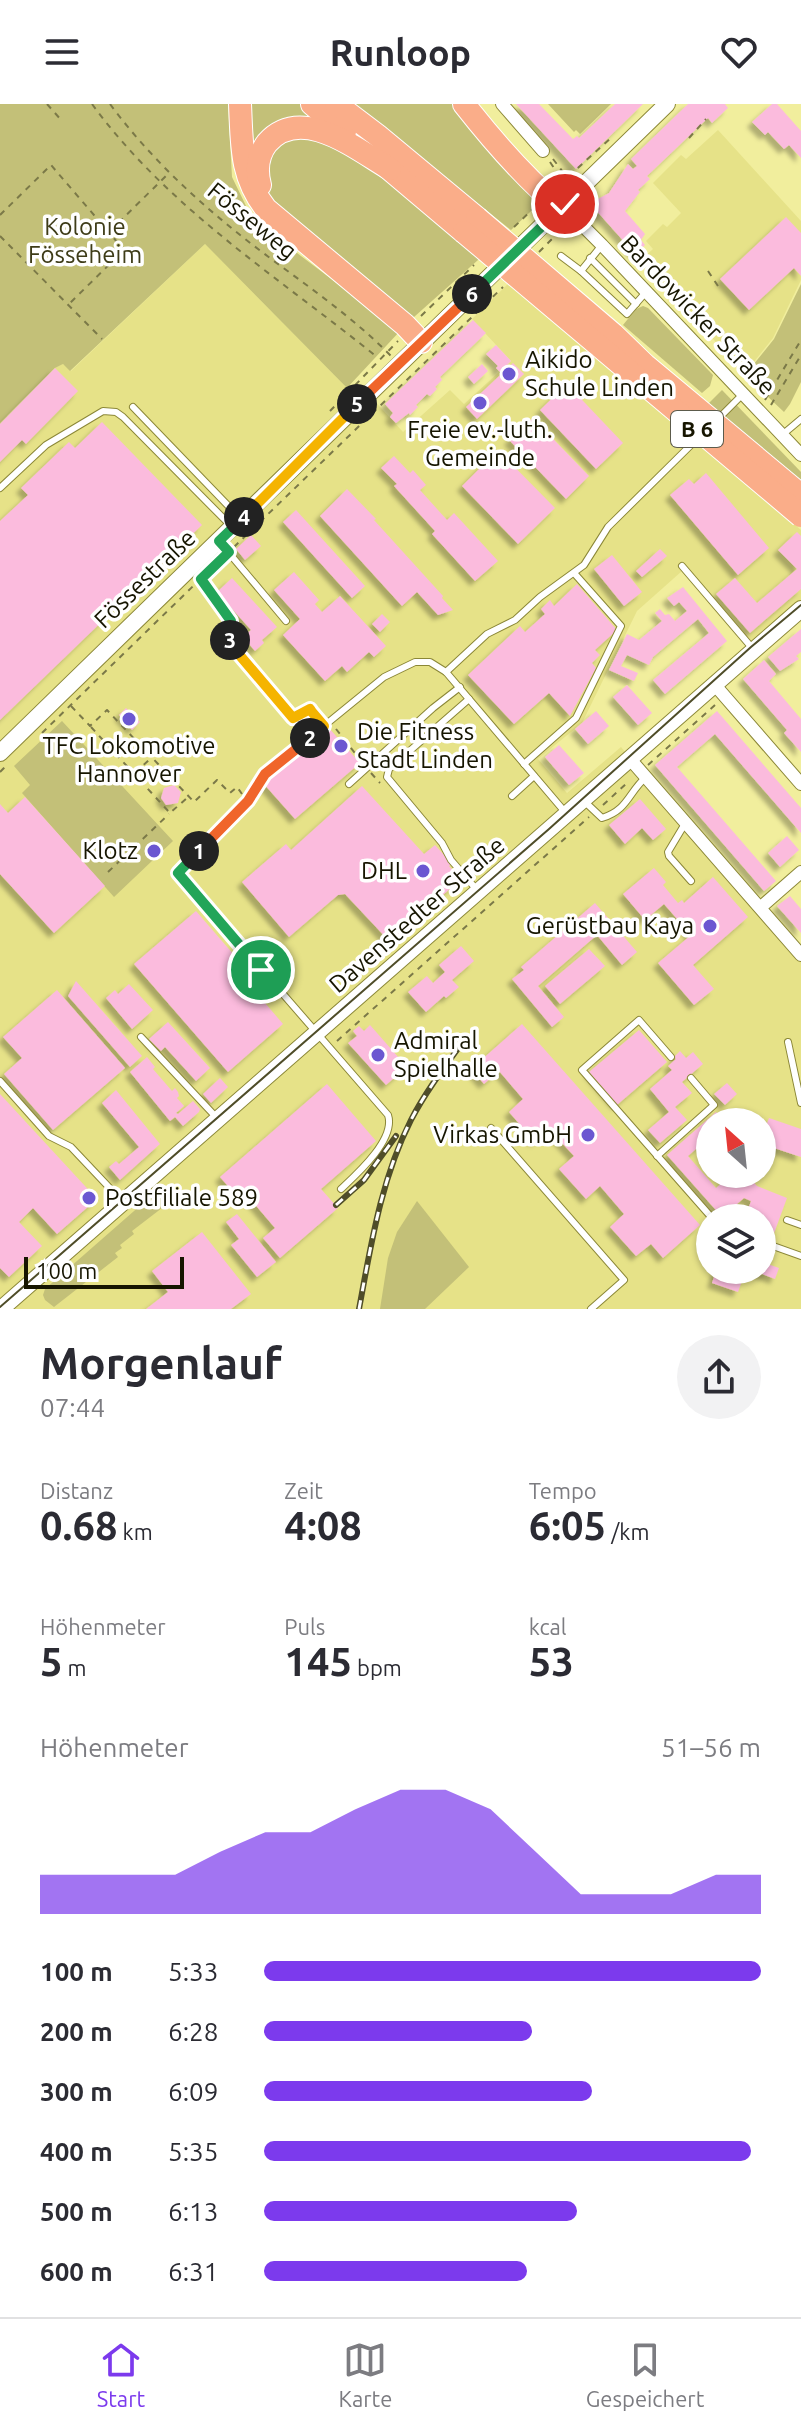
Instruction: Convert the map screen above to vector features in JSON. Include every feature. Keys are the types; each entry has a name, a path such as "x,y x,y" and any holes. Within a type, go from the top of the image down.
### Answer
{"highway":[{"path":"240,104 243,151 253,192 266,209 405,325 421,342"},
{"name":"B 6","path":"312,104 390,169 470,225 613,334 645,365 801,495"},
{"name":"B 6","path":"336,104 377,135 470,225 801,516"},
{"path":"350,104 377,135"},
{"path":"464,104 505,152 561,200"},
{"path":"280,221 259,184 258,161 272,138 290,127 308,125 326,131 390,169"}],"street":[{"path":"502,104 543,151"},
{"name":"Fössestraße","path":"5,758 224,546 237,524 561,200 667,104"},
{"name":"Bardowicker Straße","path":"561,200 801,455"},
{"name":"Davenstedter Straße","path":"1,1309 568,815 589,807 639,769 719,689 753,649 801,609"},
{"path":"719,689 801,784"},
{"path":"639,769 801,955"},
{"path":"761,907 801,872"}],"lane":[{"path":"581,271 602,245"},
{"path":"561,256 627,314 646,292"},
{"path":"590,258 636,304"},
{"path":"446,672 487,634 515,620 540,597 584,565 608,527 743,394"},
{"path":"133,407 237,524"},
{"path":"0,488 46,445 109,410 123,417 237,524"},
{"path":"782,435 801,419"},
{"path":"224,546 286,621"},
{"path":"682,566 753,649"},
{"path":"524,764 576,718 621,626 574,573"},
{"path":"341,1189 364,1167 386,1137 391,1123 385,1110 178,873 248,801 265,774 384,677 415,662 430,662 446,672 568,815"},
{"path":"349,784 460,687"},
{"path":"469,699 389,769 387,777 442,843 451,860 480,892"},
{"path":"589,807 602,818 614,814 627,803 636,786 639,769"},
{"path":"512,796 534,776"},
{"path":"686,822 668,852 691,881"},
{"path":"671,1057 639,1020 582,1070 700,1204"},
{"path":"141,1037 218,1120"},
{"path":"788,1042 801,1103"},
{"path":"657,1156 714,1105 691,1078"},
{"path":"0,1081 49,1136 71,1147 123,1203"},
{"path":"491,1128 624,1280 591,1309"},
{"path":"787,1220 801,1225"},
{"path":"776,1247 801,1256"}],"path":[{"path":"47,104 62,121"},
{"path":"92,104 110,129 203,222 379,359"},
{"name":"Fösseweg","path":"110,104 169,173 230,227 330,303 387,352"},
{"path":"689,138 706,119"},
{"path":"532,259 561,200 568,178 614,136"},
{"path":"543,151 559,178 561,200"},
{"path":"557,163 568,178"},
{"path":"0,215 51,165 124,250 68,305"},
{"path":"110,232 169,173"},
{"path":"1,238 102,339"},
{"path":"708,271 720,289"},
{"path":"40,734 201,579 224,546 512,279"},
{"path":"760,411 801,340"},
{"path":"760,411 776,399 801,355"},
{"path":"201,579 231,621 231,645 293,718 310,709 324,726"},
{"path":"330,1047 589,807 710,710 719,689"},
{"path":"71,705 170,813"},
{"path":"90,726 107,710 194,802 217,780 230,793 237,787"},
{"path":"134,773 152,757"},
{"path":"0,772 5,758"},
{"path":"108,872 189,796"}],"shaded area":[{"path":"718,130 801,221 801,280 773,338 745,373 640,261 653,249 646,241 663,224 667,227 681,213 653,183 681,155 686,159"},
{"path":"205,244 351,392 360,385 403,432 450,390 464,404 511,361 472,319 509,283 801,530 801,609 753,649 682,571 637,611 582,723 538,759 567,793 621,747 801,955 801,1309 0,1309 0,423 55,368 63,364 71,371"}],"green space":[{"name":"Kolonie Fösseheim","path":"0,104 228,104 232,177 248,210 268,231 400,331 347,388 205,244 70,371 63,364 55,368 0,423"},
{"path":"249,104 302,104 321,120 254,156"},
{"path":"351,104 471,104 547,196 511,230"},
{"path":"548,104 611,104 580,134 576,130 574,132"},
{"path":"281,132 337,138 487,252 405,325 265,195 261,152"},
{"path":"801,284 801,382 784,412 745,375 774,339"},
{"path":"643,306 713,375 710,386 702,393 623,325 636,309"},
{"path":"722,390 801,472 801,483 708,404"},
{"path":"62,721 173,841 114,897 22,793 30,785 14,766"},
{"path":"163,1189 175,1198 132,1231 134,1234 115,1253 118,1257 54,1307 45,1300 45,1289 158,1190"},
{"path":"417,1201 469,1267 425,1309 380,1309 388,1258 397,1232"}],"building":[{"path":"516,104 539,104 573,139 579,138 615,104 643,104 576,169"},
{"path":"688,104 725,104 728,108 712,123 708,118 647,176 650,179 638,190 640,192 625,211 645,234 641,240 645,245 635,254 594,208 597,206 594,201 609,193 628,164 633,169 637,166 631,159"},
{"path":"772,104 777,104 801,131 801,158 789,145 784,149 768,132 765,135 752,122"},
{"path":"786,217 801,233 801,276 794,268 749,310 720,279"},
{"path":"473,320 486,333 440,377 442,380 430,396 427,394 410,415 396,423 390,417 393,413 385,404"},
{"path":"496,345 511,361 500,372 486,354"},
{"path":"513,363 524,374 477,419 466,407"},
{"path":"482,364 488,371 474,384 468,377"},
{"path":"55,368 78,391 26,444 22,440 0,462 0,424"},
{"path":"567,384 623,443 596,469 540,410"},
{"path":"533,418 589,476 566,499 509,440"},
{"path":"102,422 202,525 0,720 0,521 28,495 21,488 69,442 75,448"},
{"path":"498,450 555,508 518,544 462,486"},
{"path":"394,456 426,485 420,490 447,520 454,513 498,561 475,581 432,534 435,531 381,468"},
{"path":"706,473 769,548 738,575 670,495 689,479 694,484"},
{"path":"347,489 453,610 438,615 417,592 402,606 320,516"},
{"path":"296,510 365,586 352,598 283,522"},
{"path":"797,532 801,536 801,589 750,633 716,594 735,578 757,603 797,569 778,550"},
{"path":"251,535 261,546 245,560 236,549"},
{"path":"660,549 667,556 642,577 636,571"},
{"path":"612,555 642,592 624,606 594,569"},
{"path":"294,572 319,600 315,604 322,612 340,596 386,646 374,657 369,652 347,672 342,666 325,681 283,635 300,619 274,590"},
{"path":"232,578 277,627 255,651 243,637 251,630 217,592"},
{"path":"577,584 617,630 595,650 600,655 592,663 596,668 570,716 549,693 514,724 468,675 520,626 525,632 545,614 541,609 550,600 554,606"},
{"path":"683,587 727,641 665,694 653,680 709,633 698,619 653,657 649,665 627,655 621,666 638,673 634,681 609,670 627,634 639,640 662,621 655,613 660,609 675,621 687,611 679,602 674,606 667,598"},
{"path":"382,614 390,622 380,632 372,624"},
{"path":"801,629 801,652 796,656 799,659 780,671 768,657"},
{"path":"764,660 776,674 769,681 801,719 801,752 784,733 787,730 743,679"},
{"path":"627,685 652,713 638,725 613,697"},
{"name":"TFC Lokomotive Hannover","path":"126,708 140,722 132,730 119,715"},
{"path":"596,711 609,726 588,744 575,729"},
{"path":"717,711 801,808 801,833 715,734 677,767 776,881 764,891 655,765"},
{"path":"328,727 360,763 295,819 263,783"},
{"path":"559,745 584,773 569,785 545,757"},
{"path":"174,785 181,792 178,803 166,805 161,798 164,788"},
{"path":"362,786 424,854 435,845 461,879 390,942 345,894 338,895 289,937 242,882 286,844 291,850"},
{"path":"25,797 105,886 54,933 0,874 0,804 8,813"},
{"path":"640,799 666,829 653,840 642,828 625,844 609,825"},
{"path":"787,836 799,850 780,867 768,853"},
{"name":"Gerüstbau Kaya","path":"654,868 678,903 682,900 684,903 713,877 748,917 693,965 714,989 694,1005 658,963 691,935 664,904 645,920 623,894"},
{"path":"790,896 801,909 801,933 777,906"},
{"path":"595,903 637,952 622,965 597,935 538,986 564,1017 552,1027 512,979 524,970 521,967"},
{"path":"196,911 260,985 254,990 283,1024 228,1072 134,964"},
{"path":"461,946 474,961 452,980 459,987 426,1012 408,992 427,976 433,983 445,972 439,965"},
{"path":"589,949 605,966 560,1004 545,986"},
{"path":"76,981 142,1056 130,1067 68,996"},
{"path":"129,984 153,1010 132,1029 106,998 115,990 118,994"},
{"path":"57,990 125,1068 53,1130 4,1074 22,1058 3,1037"},
{"path":"168,1022 210,1068 196,1081 165,1047 161,1051 149,1039"},
{"name":"Virkas GmbH","path":"522,1024 696,1220 696,1229 663,1258 651,1244 636,1256 610,1227 624,1214 600,1186 586,1199 559,1169 574,1156 549,1129 535,1142 509,1112 523,1099 499,1071 484,1084 471,1069"},
{"name":"Admiral Spielhalle","path":"370,1025 407,1067 386,1085 348,1043 357,1036 353,1031 359,1026 364,1031"},
{"path":"639,1030 667,1062 617,1105 589,1072"},
{"path":"680,1051 686,1058 693,1052 703,1064 682,1082 692,1093 675,1107 687,1120 660,1143 648,1130 669,1112 650,1089 672,1070 668,1066"},
{"path":"147,1057 172,1091 175,1088 178,1092 177,1098 184,1106 176,1113 193,1101 200,1109 183,1126 175,1117 170,1121 130,1072"},
{"path":"220,1078 228,1087 211,1103 203,1094"},
{"path":"727,1083 737,1094 725,1105 714,1094"},
{"path":"327,1084 376,1141 321,1189 338,1208 280,1258 263,1238 275,1228 247,1195 240,1200 220,1177"},
{"path":"116,1090 160,1144 120,1180 109,1167 116,1161 119,1164 139,1147 102,1103"},
{"path":"0,1094 97,1199 57,1234 33,1208 19,1222 42,1246 9,1277 0,1268"},
{"path":"776,1120 801,1129 801,1157 776,1149"},
{"path":"696,1130 696,1149 688,1156 696,1165 696,1188 667,1155"},
{"path":"696,1188 762,1188 787,1198 776,1228 776,1204 750,1204 751,1201 744,1198 737,1204 710,1204"},
{"path":"237,1214 276,1262 257,1277 231,1245 239,1239 226,1222"},
{"path":"202,1232 251,1294 231,1309 146,1309 168,1292 152,1271"},
{"path":"715,1284 741,1284 738,1292"}],"tram line":[{"path":"0,1307 801,605"}],"railway":[{"path":"359,1309 378,1213 401,1142 436,1078 465,1039"},
{"path":"336,1205 364,1180 396,1136"}],"place":[{"name":"Aikido Schule Linden","path":"509,374"},
{"name":"Freie ev.-luth. Gemeinde","path":"480,403"},
{"name":"TFC Lokomotive Hannover","path":"129,719"},
{"name":"Die Fitness Stadt Linden","path":"341,746"},
{"name":"Klotz","path":"154,851"},
{"name":"DHL","path":"423,871"},
{"name":"Gerüstbau Kaya","path":"710,926"},
{"name":"Admiral Spielhalle","path":"378,1055"},
{"name":"Virkas GmbH","path":"588,1135"},
{"name":"Postfiliale 589","path":"89,1198"}],"route":[{"path":"261,970 178,873 248,801 265,774 324,726 310,709 293,718 231,645 231,621 201,579 229,552 219,541 565,204"}]}
